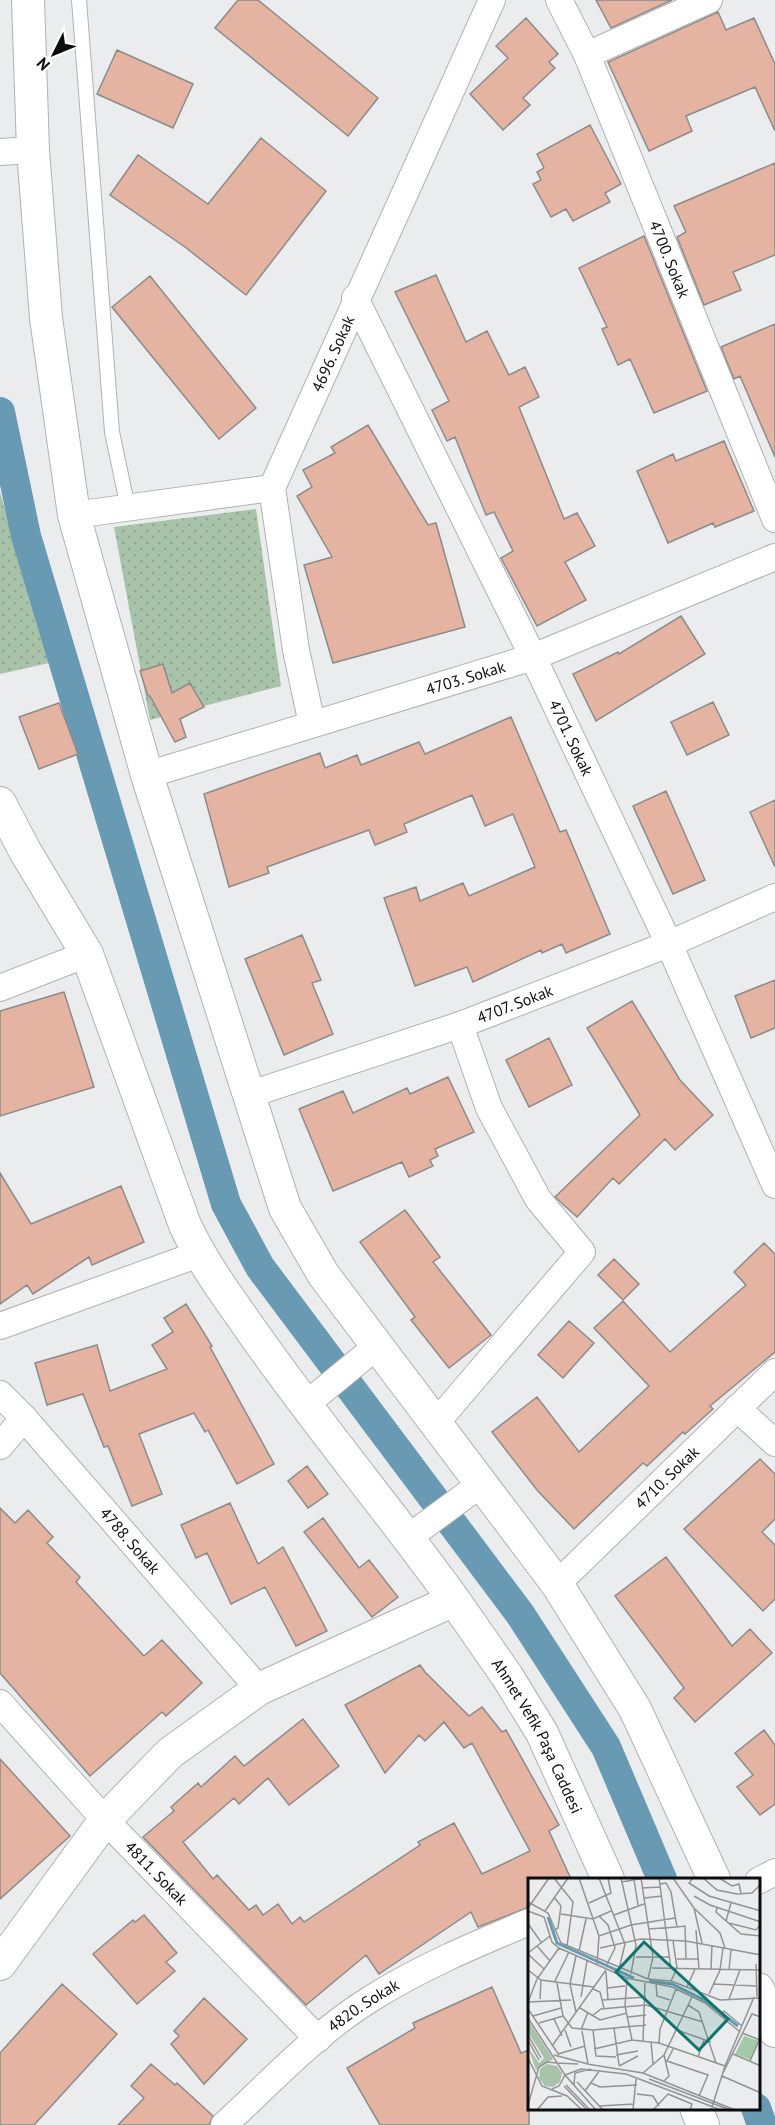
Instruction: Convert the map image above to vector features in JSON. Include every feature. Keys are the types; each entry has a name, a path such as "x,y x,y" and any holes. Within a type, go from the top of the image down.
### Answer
{"street":[{"path":"28,0 33,150 46,318 74,515 147,775 285,1209 366,1355 435,1424 471,1491 557,1584 635,1708 714,1878"},
{"name":"4696. Sokak","path":"272,488 355,298 492,0"},
{"name":"4700. Sokak","path":"559,0 587,55 775,519"},
{"path":"587,55 709,0"},
{"path":"0,152 33,150"},
{"name":"4701. Sokak","path":"355,298 533,657 669,944 775,1185"},
{"path":"74,515 272,488 296,650 312,724"},
{"name":"4703. Sokak","path":"147,775 533,657 775,557"},
{"name":"Ahmet Vefik Paşa Caddesi","path":"0,803 25,851 87,954 185,1225 199,1254 304,1406 419,1529 454,1600 507,1676 542,1733 608,1878"},
{"name":"4707. Sokak","path":"248,1095 460,1024 669,944 775,897"},
{"path":"0,988 87,954"},
{"path":"435,1424 582,1252 538,1199 489,1108 460,1024"},
{"path":"0,1326 199,1254"},
{"path":"304,1406 366,1355"},
{"name":"4710. Sokak","path":"557,1584 775,1372"},
{"name":"4788. Sokak","path":"0,1394 24,1418 260,1689"},
{"path":"737,1408 775,1443"},
{"path":"0,1446 24,1418"},
{"path":"419,1529 471,1491"},
{"path":"0,1964 105,1820 170,1753 260,1689 454,1600"},
{"name":"4811. Sokak","path":"0,1703 105,1820 318,2039"},
{"path":"760,1880 775,1872"},
{"name":"4820. Sokak","path":"224,2125 318,2039 368,2000 446,1956 528,1923"},
{"path":"760,1992 775,2031"},
{"path":"696,2110 703,2125"}],"lane":[{"path":"79,0 112,432 128,508"}],"green space":[{"path":"0,492 49,663 0,674"},
{"path":"256,509 281,686 150,720 114,527"}],"building":[{"path":"238,0 258,0 378,98 348,136 215,28"},
{"path":"596,0 672,0 611,28"},
{"path":"718,12 726,30 754,18 775,64 775,131 755,87 686,116 692,131 649,151 608,62"},
{"path":"526,18 558,54 549,62 555,68 523,98 530,105 503,130 470,94 508,58 496,46"},
{"path":"117,50 193,84 173,128 97,94"},
{"path":"590,125 621,184 605,193 610,202 573,221 566,209 551,217 533,184 541,180 537,172 544,168 537,154"},
{"path":"261,138 326,191 246,295 185,247 110,195 138,155 208,204"},
{"path":"775,163 775,255 733,272 741,290 704,305 677,237 686,232 674,206"},
{"path":"644,236 707,391 654,413 630,359 618,365 602,329 607,327 579,268"},
{"path":"436,275 466,342 487,331 509,375 525,367 539,397 519,407 564,519 577,513 595,546 565,562 586,600 537,626 501,558 513,551 494,512 486,515 455,437 447,441 432,410 449,401 395,292"},
{"path":"150,276 256,408 219,439 112,307"},
{"path":"775,324 775,457 740,376 734,379 721,347"},
{"path":"368,425 428,525 436,523 465,627 333,663 304,565 332,557 297,496 312,487 303,470 335,453 331,447"},
{"path":"724,441 754,511 715,527 713,523 668,543 637,471 673,454 676,461"},
{"path":"681,616 705,654 596,721 573,674 618,652 619,654"},
{"path":"163,664 172,693 190,683 204,707 180,719 186,737 175,742 148,696 140,671"},
{"path":"713,702 729,735 687,755 671,722"},
{"path":"59,703 78,754 39,769 19,717"},
{"path":"511,717 560,832 566,830 610,934 566,953 562,944 542,953 541,950 473,982 467,967 415,986 384,898 416,887 420,901 463,883 469,896 535,867 513,814 485,826 472,795 404,824 407,832 375,845 369,830 267,867 269,873 229,887 204,794 320,753 325,768 357,755 361,765 419,742 425,754"},
{"path":"666,791 705,880 673,894 633,806"},
{"path":"775,800 775,867 750,812"},
{"path":"302,935 321,980 312,983 333,1034 284,1055 245,959"},
{"path":"775,980 775,1028 751,1038 735,996"},
{"path":"64,992 94,1087 0,1116 0,1011"},
{"path":"632,1001 680,1080 713,1115 675,1150 665,1139 619,1184 613,1178 577,1217 555,1197 640,1115 587,1028"},
{"path":"549,1038 572,1085 529,1107 506,1060"},
{"path":"448,1077 474,1132 435,1149 438,1156 430,1160 433,1166 409,1177 402,1162 333,1191 299,1109 343,1091 353,1113 407,1088 410,1094"},
{"path":"0,1173 31,1224 121,1186 144,1242 92,1265 89,1257 33,1294 27,1285 0,1304"},
{"path":"405,1210 440,1257 433,1262 491,1335 449,1368 411,1320 415,1317 360,1242"},
{"path":"764,1243 775,1254 775,1352 710,1406 713,1409 685,1434 683,1432 647,1466 643,1463 574,1529 537,1490 492,1432 537,1397 579,1452 649,1386 594,1328 623,1301 670,1352 746,1285 734,1272"},
{"path":"614,1259 639,1284 623,1300 598,1275"},
{"path":"186,1304 212,1346 210,1347 274,1464 237,1484 208,1430 205,1432 194,1413 139,1434 162,1494 132,1506 108,1446 104,1447 83,1394 47,1405 35,1363 97,1345 110,1391 167,1369 152,1345 173,1332 164,1318"},
{"path":"569,1321 594,1343 563,1378 538,1355"},
{"path":"760,1459 775,1474 775,1519 762,1532 775,1545 775,1599 763,1611 684,1529"},
{"path":"307,1466 328,1494 308,1508 288,1481"},
{"path":"230,1503 258,1564 283,1547 327,1631 296,1646 265,1587 231,1604 207,1553 196,1558 181,1525"},
{"path":"0,1508 15,1523 28,1510 53,1537 47,1543 80,1577 76,1582 144,1656 162,1640 202,1683 166,1716 162,1712 90,1776 0,1673"},
{"path":"323,1518 359,1568 369,1560 398,1597 372,1617 304,1532"},
{"path":"666,1557 732,1646 750,1629 772,1653 695,1722 674,1698 684,1688 615,1596"},
{"path":"420,1665 469,1716 482,1707 502,1732 506,1730 559,1825 549,1831 571,1878 528,1878 528,1907 478,1927 471,1912 379,1974 366,1955 306,2005 143,1837 174,1811 171,1807 198,1783 201,1787 235,1756 244,1766 303,1719 339,1766 289,1805 268,1778 239,1804 234,1798 183,1842 213,1879 217,1875 249,1910 256,1905 263,1915 278,1904 292,1924 300,1917 304,1922 420,1845 418,1842 454,1823 482,1874 530,1851 472,1743 464,1748 444,1722 425,1741 419,1735 385,1773 345,1705"},
{"path":"764,1730 775,1745 775,1804 760,1815 737,1787 753,1775 735,1753"},
{"path":"0,1759 70,1836 0,1899"},
{"path":"144,1915 177,1953 166,1962 175,1971 137,2004 93,1954 133,1920 135,1922"},
{"path":"62,1984 117,2034 34,2125 0,2125 0,2053"},
{"path":"492,1987 521,2053 528,2050 529,2125 380,2125 347,2068 415,2028 413,2023"},
{"path":"204,1998 247,2039 204,2084 171,2044 179,2036 174,2031"},
{"path":"151,2064 175,2085 177,2083 213,2116 209,2125 118,2125 144,2098 131,2086"}],"waterway":[{"path":"0,412 26,536 226,1204 260,1267 520,1614 606,1747 662,1878"},
{"path":"757,2110 762,2125"}]}
